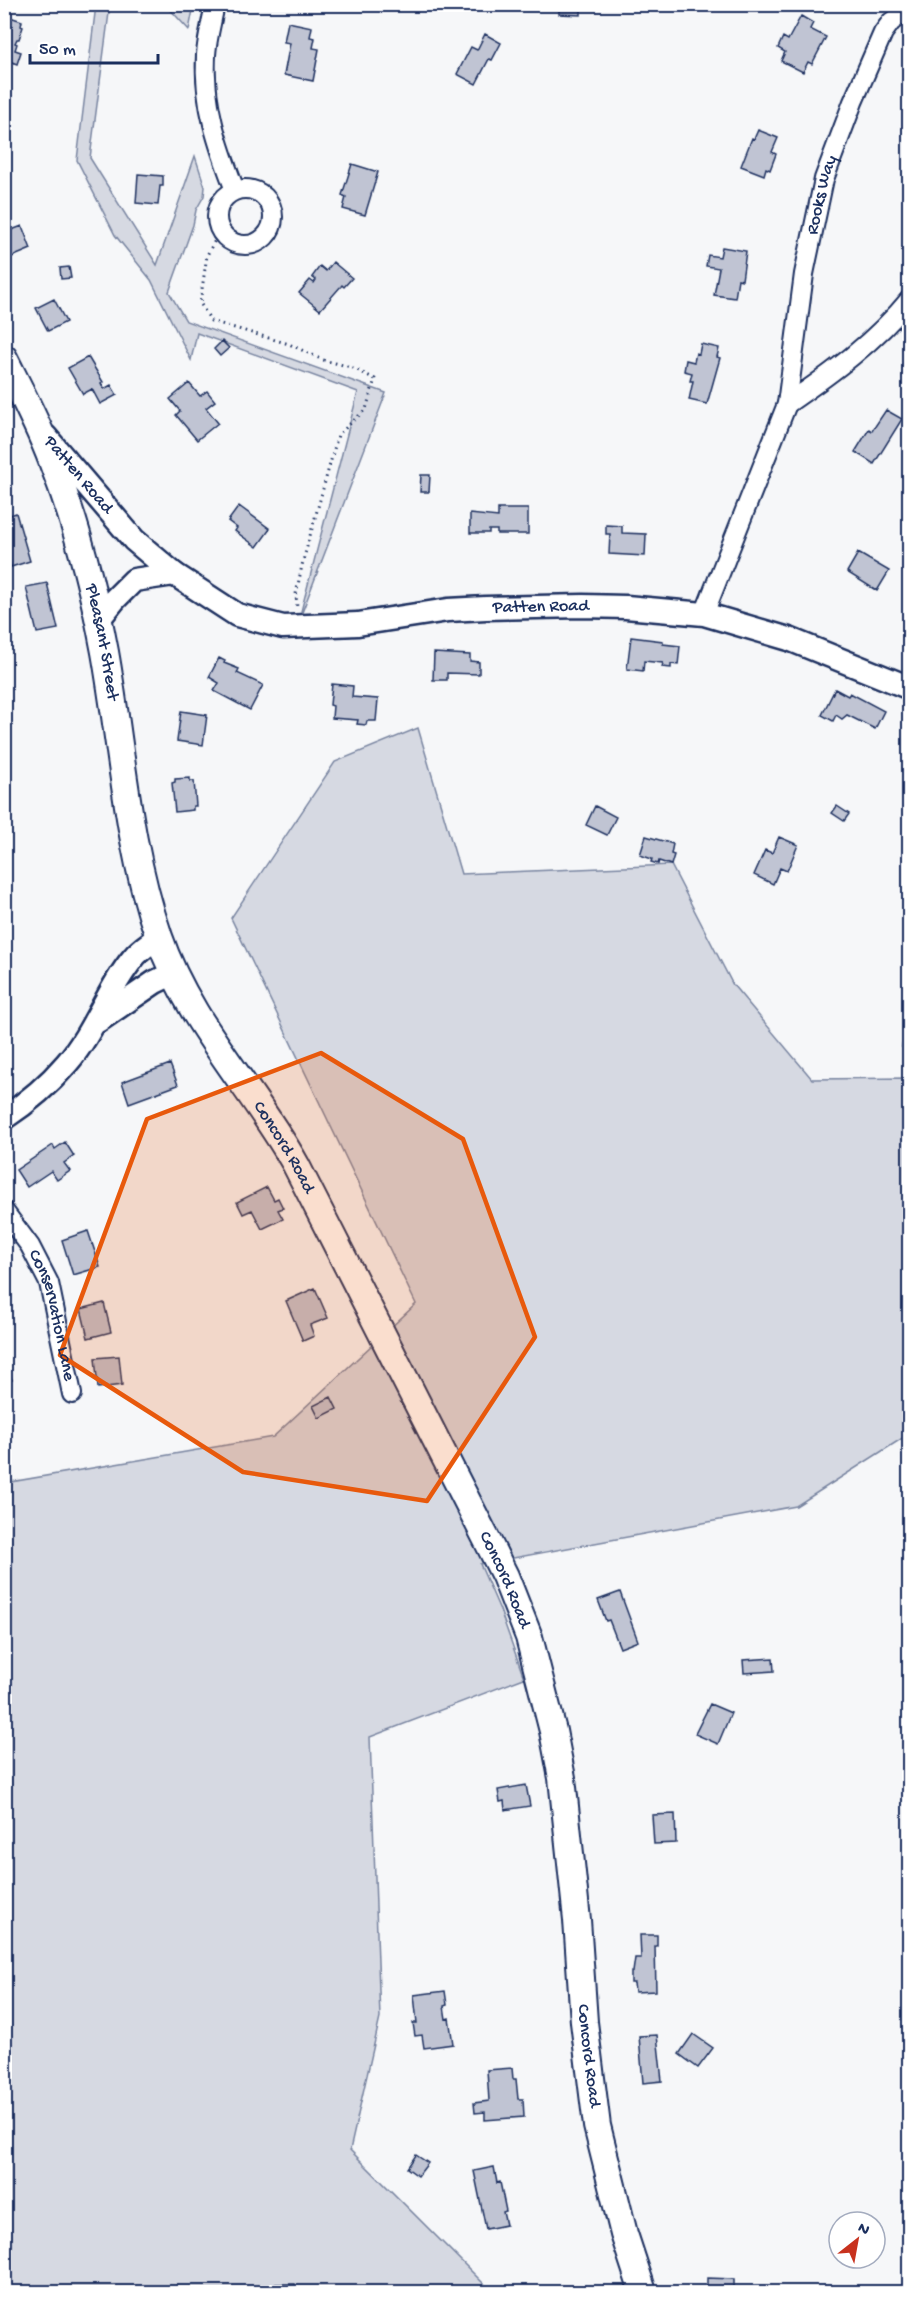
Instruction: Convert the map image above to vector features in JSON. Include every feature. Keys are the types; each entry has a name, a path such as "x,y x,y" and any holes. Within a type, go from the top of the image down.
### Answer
{"main road":[{"name":"Pleasant Street","path":"4,358 52,460 76,530 98,620 121,753 132,840 159,936"},
{"name":"Concord Road","path":"159,936 174,974 222,1056 268,1118 296,1165 505,1576 529,1637 553,1731 562,1778 577,1920 584,2022 597,2126 624,2234 643,2292"}],"street":[{"path":"215,4 206,53 208,103 222,157 235,190"},
{"name":"Rooks Way","path":"704,614 787,404 802,284 824,179 852,102 883,33 891,22 909,8"},
{"path":"252,189 267,199 272,207 272,225 262,239 245,245 235,244 220,231 217,222 220,203 235,190 252,189"},
{"path":"787,404 866,345 884,329 909,298"},
{"name":"Patten Road","path":"35,424 134,540 174,574 237,615 283,627 358,624 448,609 615,607 704,614 789,639 909,688"},
{"path":"98,620 134,580 174,574"},
{"path":"4,1118 18,1109 68,1062 92,1026 121,974 135,955 159,936"},
{"path":"92,1026 155,982 174,974"},
{"name":"Conservation Lane","path":"4,1211 30,1246 49,1283 72,1394"}],"path":[{"path":"220,231 207,255 200,303 211,321 289,344 323,360 351,367 375,379 366,408 338,435 303,561 296,594 297,626"}],"highlighted area":[{"path":"321,1053 463,1139 535,1337 427,1501 243,1472 60,1355 147,1119"}],"shaded area":[{"path":"96,5 110,5 90,158 157,265 195,156 205,187 204,196 196,210 193,225 169,292 186,321 386,393 298,623 358,392 197,333 191,360 151,280 115,235 77,160"},
{"path":"166,5 194,5 189,30"},
{"path":"418,728 461,874 671,865 733,985 812,1079 909,1078 909,1434 796,1506 480,1564 500,1610 524,1678 370,1737 380,2018 350,2150 492,2292 5,2292 5,1483 273,1437 416,1304 231,918 335,762"}],"building":[{"path":"559,4 581,4 581,15 559,14"},
{"path":"4,15 22,21 21,26 23,27 15,43 17,44 15,50 21,52 17,64 4,59 4,47 7,48 9,42 4,41"},
{"path":"801,16 813,23 810,29 826,37 812,64 808,62 803,72 781,61 785,52 778,48 783,37 788,40"},
{"path":"288,22 312,27 310,37 315,38 313,48 319,49 313,81 284,75 290,43 284,42"},
{"path":"485,34 501,43 492,60 489,59 476,84 457,74 471,47 477,50"},
{"path":"758,130 778,138 772,152 776,154 770,170 766,168 764,175 741,166 752,138 754,139"},
{"path":"352,164 378,172 365,215 343,209 346,197 342,195"},
{"path":"138,174 163,176 158,205 136,203"},
{"path":"22,226 31,249 12,257 4,233"},
{"path":"722,247 746,251 742,280 738,279 735,298 714,295 719,268 706,266 708,255 720,257"},
{"path":"333,262 352,278 344,287 342,285 320,310 299,293 310,280 314,283 316,280 312,277 320,266 326,271"},
{"path":"69,267 71,278 61,279 60,268"},
{"path":"54,299 66,322 48,331 36,308"},
{"path":"222,341 229,348 220,356 214,349"},
{"path":"701,344 719,348 717,357 720,358 707,404 689,400 693,381 690,381 692,373 684,371 686,360 694,362"},
{"path":"88,357 103,382 101,383 104,389 111,385 117,395 100,404 92,389 83,394 68,368"},
{"path":"189,383 200,396 207,391 215,401 206,408 218,423 197,440 176,415 180,411 170,399"},
{"path":"886,410 902,419 874,464 855,452 869,429 872,431"},
{"path":"421,475 430,475 429,492 420,492"},
{"path":"239,506 270,529 257,547 235,531 237,528 228,521"},
{"path":"498,509 528,509 528,534 497,534 497,530 489,530 489,533 470,533 470,514 498,517"},
{"path":"16,513 30,561 11,567 4,545 4,517"},
{"path":"606,525 622,526 622,533 646,534 645,556 609,554 610,534 606,534"},
{"path":"858,553 889,571 877,591 847,572"},
{"path":"47,583 58,629 37,633 26,587"},
{"path":"631,637 663,641 663,644 680,646 678,665 671,664 671,668 662,667 663,663 644,661 643,671 627,669"},
{"path":"434,653 470,655 470,661 479,662 479,674 447,673 447,680 433,680"},
{"path":"219,658 225,661 224,663 239,669 237,673 263,685 250,710 214,691 219,683 209,677"},
{"path":"332,684 353,686 352,697 378,699 376,721 367,721 366,725 357,724 358,720 332,718 333,706 330,705"},
{"path":"835,689 848,696 850,693 884,711 875,729 847,715 842,719 836,715 833,721 822,715"},
{"path":"181,711 207,715 203,745 177,741"},
{"path":"190,778 190,781 194,781 196,806 193,806 193,810 175,812 172,783 175,779"},
{"path":"595,806 616,817 607,835 586,825"},
{"path":"837,806 849,814 844,821 832,813"},
{"path":"646,836 673,844 671,854 674,855 671,865 659,861 658,864 651,862 652,859 640,855"},
{"path":"779,837 798,845 787,871 780,868 773,884 754,875 765,850 772,853"},
{"path":"906,1019 910,1019 910,1048 902,1047"},
{"path":"170,1064 178,1085 129,1103 122,1082"},
{"path":"65,1142 74,1156 64,1163 70,1171 57,1180 51,1171 27,1187 16,1170 53,1145 55,1149"},
{"path":"267,1187 274,1200 278,1198 283,1208 278,1210 283,1219 262,1229 252,1210 243,1214 237,1202"},
{"path":"88,1231 100,1267 73,1275 62,1240"},
{"path":"315,1288 328,1318 310,1325 314,1336 303,1341 286,1301"},
{"path":"104,1303 111,1332 88,1338 81,1309"},
{"path":"119,1356 122,1385 98,1388 95,1358"},
{"path":"4,1359 12,1380 4,1382"},
{"path":"331,1397 337,1409 319,1418 313,1406"},
{"path":"620,1592 638,1641 620,1648 598,1600"},
{"path":"773,1658 774,1671 744,1673 743,1660"},
{"path":"710,1704 731,1713 718,1744 695,1734"},
{"path":"526,1785 530,1806 505,1810 504,1801 500,1802 498,1790"},
{"path":"675,1814 676,1843 654,1844 652,1815"},
{"path":"640,1935 657,1935 657,1946 655,1946 656,1991 635,1992 634,1983 631,1983 635,1958 641,1958"},
{"path":"445,1991 447,2005 444,2006 446,2019 449,2018 453,2044 424,2048 422,2035 415,2036 413,2023 417,2023 414,1995"},
{"path":"693,2034 713,2048 698,2068 679,2054"},
{"path":"657,2035 662,2081 643,2083 639,2036"},
{"path":"512,2068 513,2079 516,2079 518,2099 523,2099 524,2117 485,2120 485,2112 475,2113 474,2103 489,2101 487,2070"},
{"path":"416,2155 428,2163 418,2176 407,2168"},
{"path":"494,2167 497,2183 500,2182 506,2211 503,2212 506,2225 486,2229 474,2171"},
{"path":"707,2278 734,2279 734,2292 707,2292"},
{"path":"273,2284 295,2284 295,2292 274,2292"}]}
